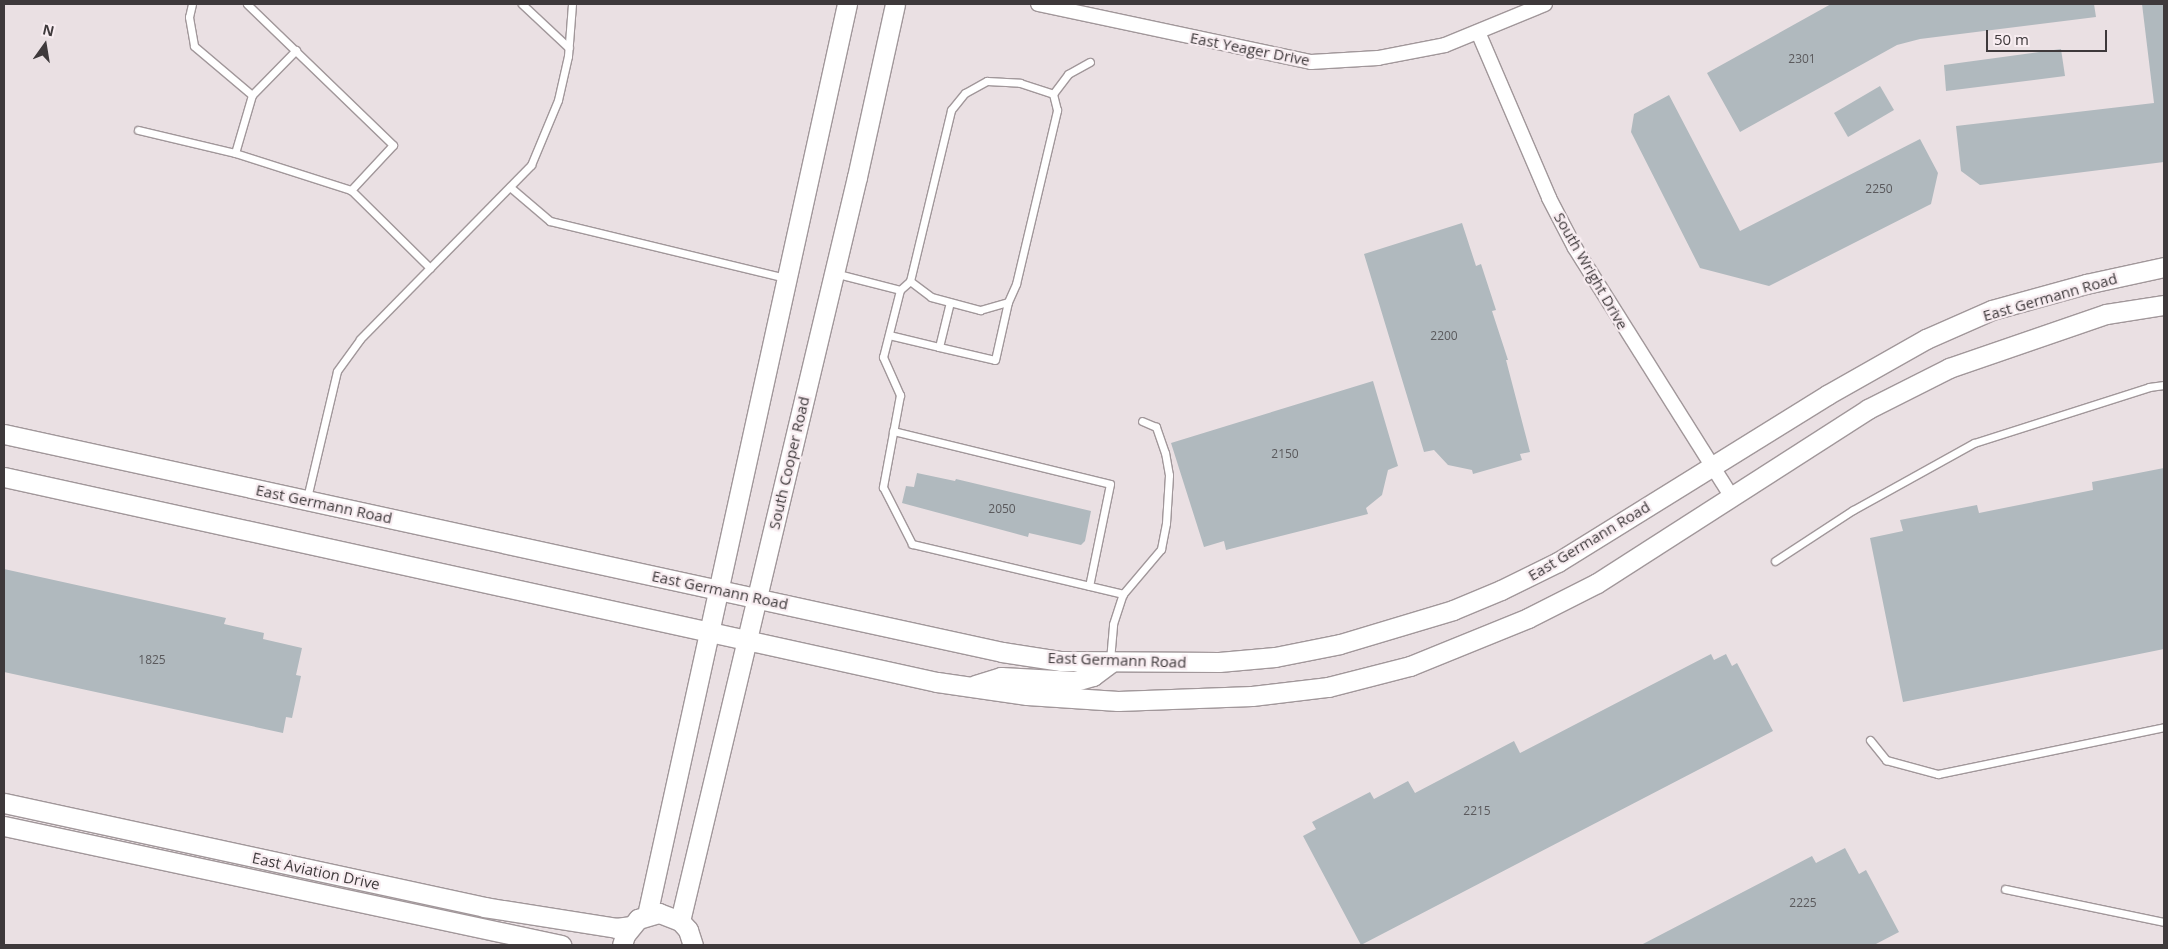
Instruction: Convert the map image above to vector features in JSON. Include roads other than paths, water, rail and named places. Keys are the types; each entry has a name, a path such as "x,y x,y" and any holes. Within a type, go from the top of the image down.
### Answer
{"main road":[{"path":"647,915 717,590 848,4"},
{"name":"South Cooper Road","path":"680,921 745,641 834,273 895,4"},
{"name":"East Germann Road","path":"4,434 1002,652 1061,661 1219,662 1275,657 1340,644 1397,628 1502,590 1558,562 1881,364 1992,310 2086,284 2164,268"},
{"path":"4,477 708,633 969,687 1118,702 1252,696 1337,684 1410,666 1528,618 1597,584 1868,409 1949,368 2106,314 2164,304"},
{"path":"969,687 1002,677 1075,681 1092,676 1110,662"},
{"name":"East Aviation Drive","path":"4,803 528,915 616,928 630,926"},
{"name":"East Aviation Drive","path":"4,826 561,945"},
{"path":"622,945 630,926 647,915 670,915 680,921 688,930 692,945"}],"street":[{"name":"East Yeager Drive","path":"1038,4 1311,62 1408,53 1445,45 1545,4"},
{"name":"South Wright Drive","path":"1478,32 1548,198 1575,248 1607,303 1714,465 1731,496"},
{"path":"172,863 177,841"}],"lane":[{"path":"192,4 189,16 194,46 252,95"},
{"path":"247,4 393,145 351,190"},
{"path":"522,4 569,48"},
{"path":"307,500 337,371 360,339 531,165 558,100 569,48 572,4"},
{"path":"235,153 252,95 296,50"},
{"path":"1053,94 1068,74 1090,62"},
{"path":"1053,94 1020,83 987,81 965,93 951,110 910,281 900,290 883,357 900,395 883,487 912,544 1123,594"},
{"path":"889,335 995,360 1008,302 1016,284 1057,110 1053,94"},
{"path":"138,130 235,153 351,190 430,268"},
{"path":"510,187 550,221 786,278"},
{"path":"834,273 900,290"},
{"path":"910,281 931,297 980,310 1008,302"},
{"path":"939,348 950,302"},
{"path":"1775,560 1853,510 1974,443 2150,387 2164,385"},
{"path":"1110,662 1113,624 1123,594 1161,548 1166,523 1169,475 1166,453 1156,427 1142,421"},
{"path":"893,431 1110,484 1089,586"},
{"path":"1870,740 1886,760 1938,774 2164,727"},
{"path":"2005,889 2164,922"}]}
